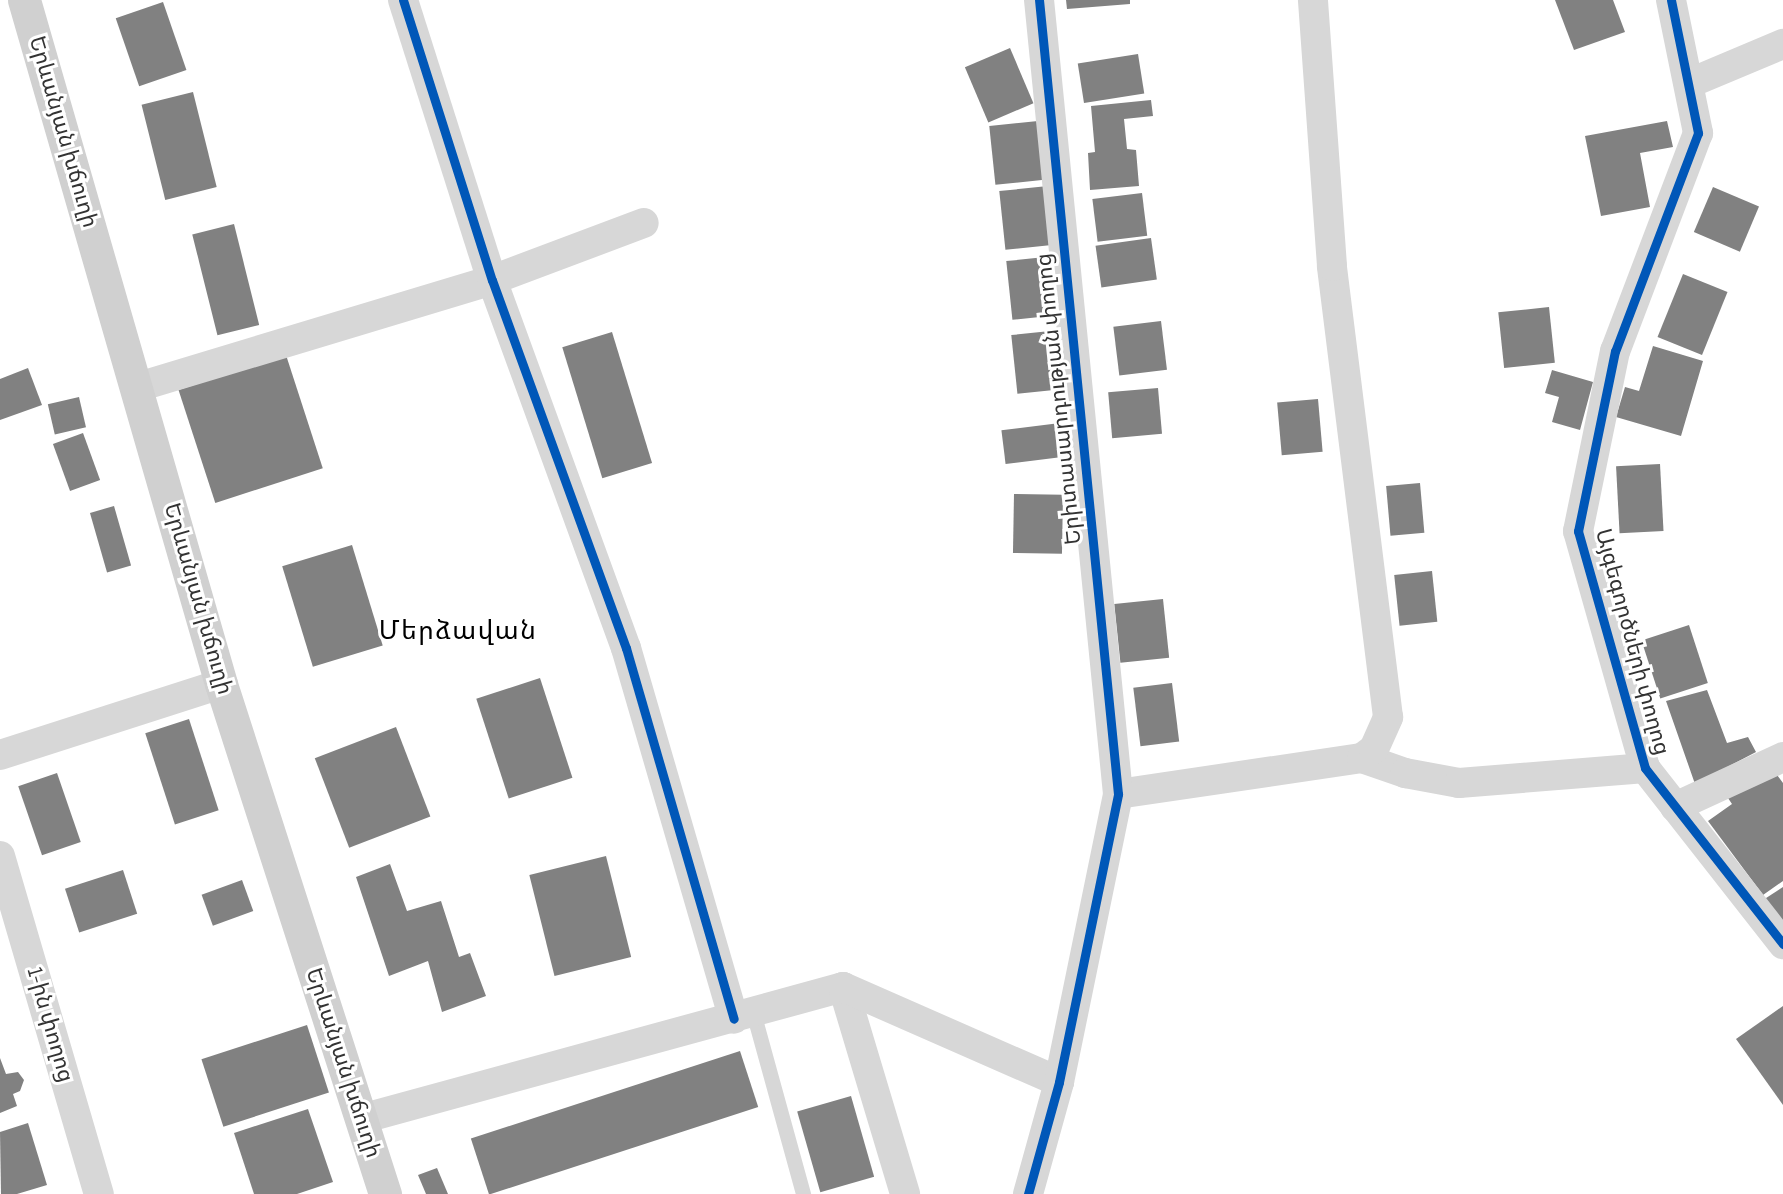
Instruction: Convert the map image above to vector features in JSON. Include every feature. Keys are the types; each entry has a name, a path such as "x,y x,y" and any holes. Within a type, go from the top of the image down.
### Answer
{"main road":[{"name":"Երևանյան խճուղի","path":"24,0 138,387 221,684 385,1194"}],"street":[{"path":"403,0 492,280 626,648 743,1015"},
{"name":"Երիտասարդության փողոց","path":"1028,1194 1059,1082 1118,794 1039,0"},
{"path":"1313,0 1332,266 1388,717 1374,748 1362,758"},
{"name":"Այգեգործների փողոց","path":"1671,0 1690,83 1698,133 1615,351 1578,531 1645,768 1783,944"},
{"path":"1690,83 1783,44"},
{"path":"138,387 492,280 644,223"},
{"path":"0,755 221,684"},
{"path":"1675,807 1783,757"},
{"path":"1118,794 1362,758 1405,774 1458,783 1645,768"},
{"name":"1-ին փողոց","path":"0,856 99,1194"},
{"path":"843,987 904,1194"},
{"path":"361,1119 843,987 1059,1082"}],"lane":[{"path":"743,1015 803,1194"}],"building":[{"path":"1066,0 1130,0 1130,4 1067,9"},
{"path":"1555,0 1613,0 1625,32 1574,50"},
{"path":"163,2 186,70 139,86 116,18"},
{"path":"1010,48 1033,103 988,122 965,67"},
{"path":"1138,54 1144,94 1084,103 1078,64"},
{"path":"193,92 217,187 165,200 142,105"},
{"path":"1151,100 1153,116 1124,119 1127,149 1136,150 1139,186 1090,190 1088,153 1095,152 1091,106"},
{"path":"1038,121 1044,180 995,185 989,126"},
{"path":"1667,121 1673,147 1640,153 1650,207 1601,216 1585,136"},
{"path":"1048,186 1054,245 1005,250 999,191"},
{"path":"1713,187 1759,207 1740,252 1694,232"},
{"path":"1142,193 1147,236 1098,242 1092,199"},
{"path":"234,224 259,325 217,335 192,234"},
{"path":"1151,238 1157,280 1101,287 1096,246"},
{"path":"1055,256 1061,315 1012,320 1006,261"},
{"path":"1683,274 1728,292 1702,355 1658,337"},
{"path":"1549,307 1555,363 1504,368 1498,312"},
{"path":"1161,321 1167,370 1119,375 1113,327"},
{"path":"1060,330 1066,389 1017,394 1011,335"},
{"path":"612,332 652,463 602,478 562,347"},
{"path":"1653,346 1703,361 1681,436 1616,417 1625,387 1639,391"},
{"path":"286,355 323,468 215,503 179,390"},
{"path":"28,368 42,405 0,420 0,379"},
{"path":"1552,370 1593,382 1580,430 1552,422 1559,397 1545,393"},
{"path":"1158,388 1162,434 1112,438 1108,392"},
{"path":"79,397 86,427 55,434 48,404"},
{"path":"1318,399 1323,452 1282,455 1277,403"},
{"path":"1060,423 1064,457 1006,464 1001,430"},
{"path":"83,433 100,480 70,491 53,444"},
{"path":"1660,464 1664,531 1620,533 1616,466"},
{"path":"1420,483 1424,533 1390,536 1386,486"},
{"path":"1014,494 1063,495 1062,554 1013,553"},
{"path":"114,506 131,566 107,572 90,513"},
{"path":"352,545 383,645 313,667 282,566"},
{"path":"1432,571 1437,622 1400,626 1394,575"},
{"path":"1163,599 1169,658 1120,663 1114,604"},
{"path":"1689,625 1708,683 1660,698 1641,640"},
{"path":"540,678 572,778 509,799 476,699"},
{"path":"1172,683 1179,742 1140,746 1133,688"},
{"path":"1707,690 1727,743 1748,737 1756,752 1695,784 1666,701"},
{"path":"189,719 219,810 175,825 145,733"},
{"path":"396,727 430,817 349,848 315,758"},
{"path":"1772,768 1783,783 1783,881 1763,895 1708,821 1732,804 1726,795"},
{"path":"57,773 81,842 42,855 18,786"},
{"path":"606,856 631,957 555,976 529,875"},
{"path":"390,864 407,911 441,901 459,957 470,953 486,996 442,1012 428,961 389,976 356,877"},
{"path":"123,870 137,914 79,933 65,889"},
{"path":"242,880 253,911 213,926 202,895"},
{"path":"1783,887 1783,925 1763,900"},
{"path":"1783,1006 1783,1105 1736,1039"},
{"path":"307,1025 329,1093 223,1127 201,1059"},
{"path":"740,1051 758,1107 491,1194 489,1194 471,1138"},
{"path":"0,1058 6,1074 18,1072 24,1080 20,1091 13,1094 17,1106 0,1113"},
{"path":"851,1096 874,1177 820,1192 797,1111"},
{"path":"308,1109 333,1182 297,1194 254,1194 234,1133"},
{"path":"28,1123 47,1185 17,1194 1,1194 0,1132"},
{"path":"437,1168 448,1194 426,1194 418,1175"}],"cycle path":[{"path":"403,0 492,280 626,648 734,1019"},
{"path":"1028,1194 1059,1082 1118,794 1039,0"},
{"path":"1671,0 1698,133 1615,351 1578,531 1645,768 1783,944"}],"district":[{"name":"Մերձավան","path":"458,632"}]}
